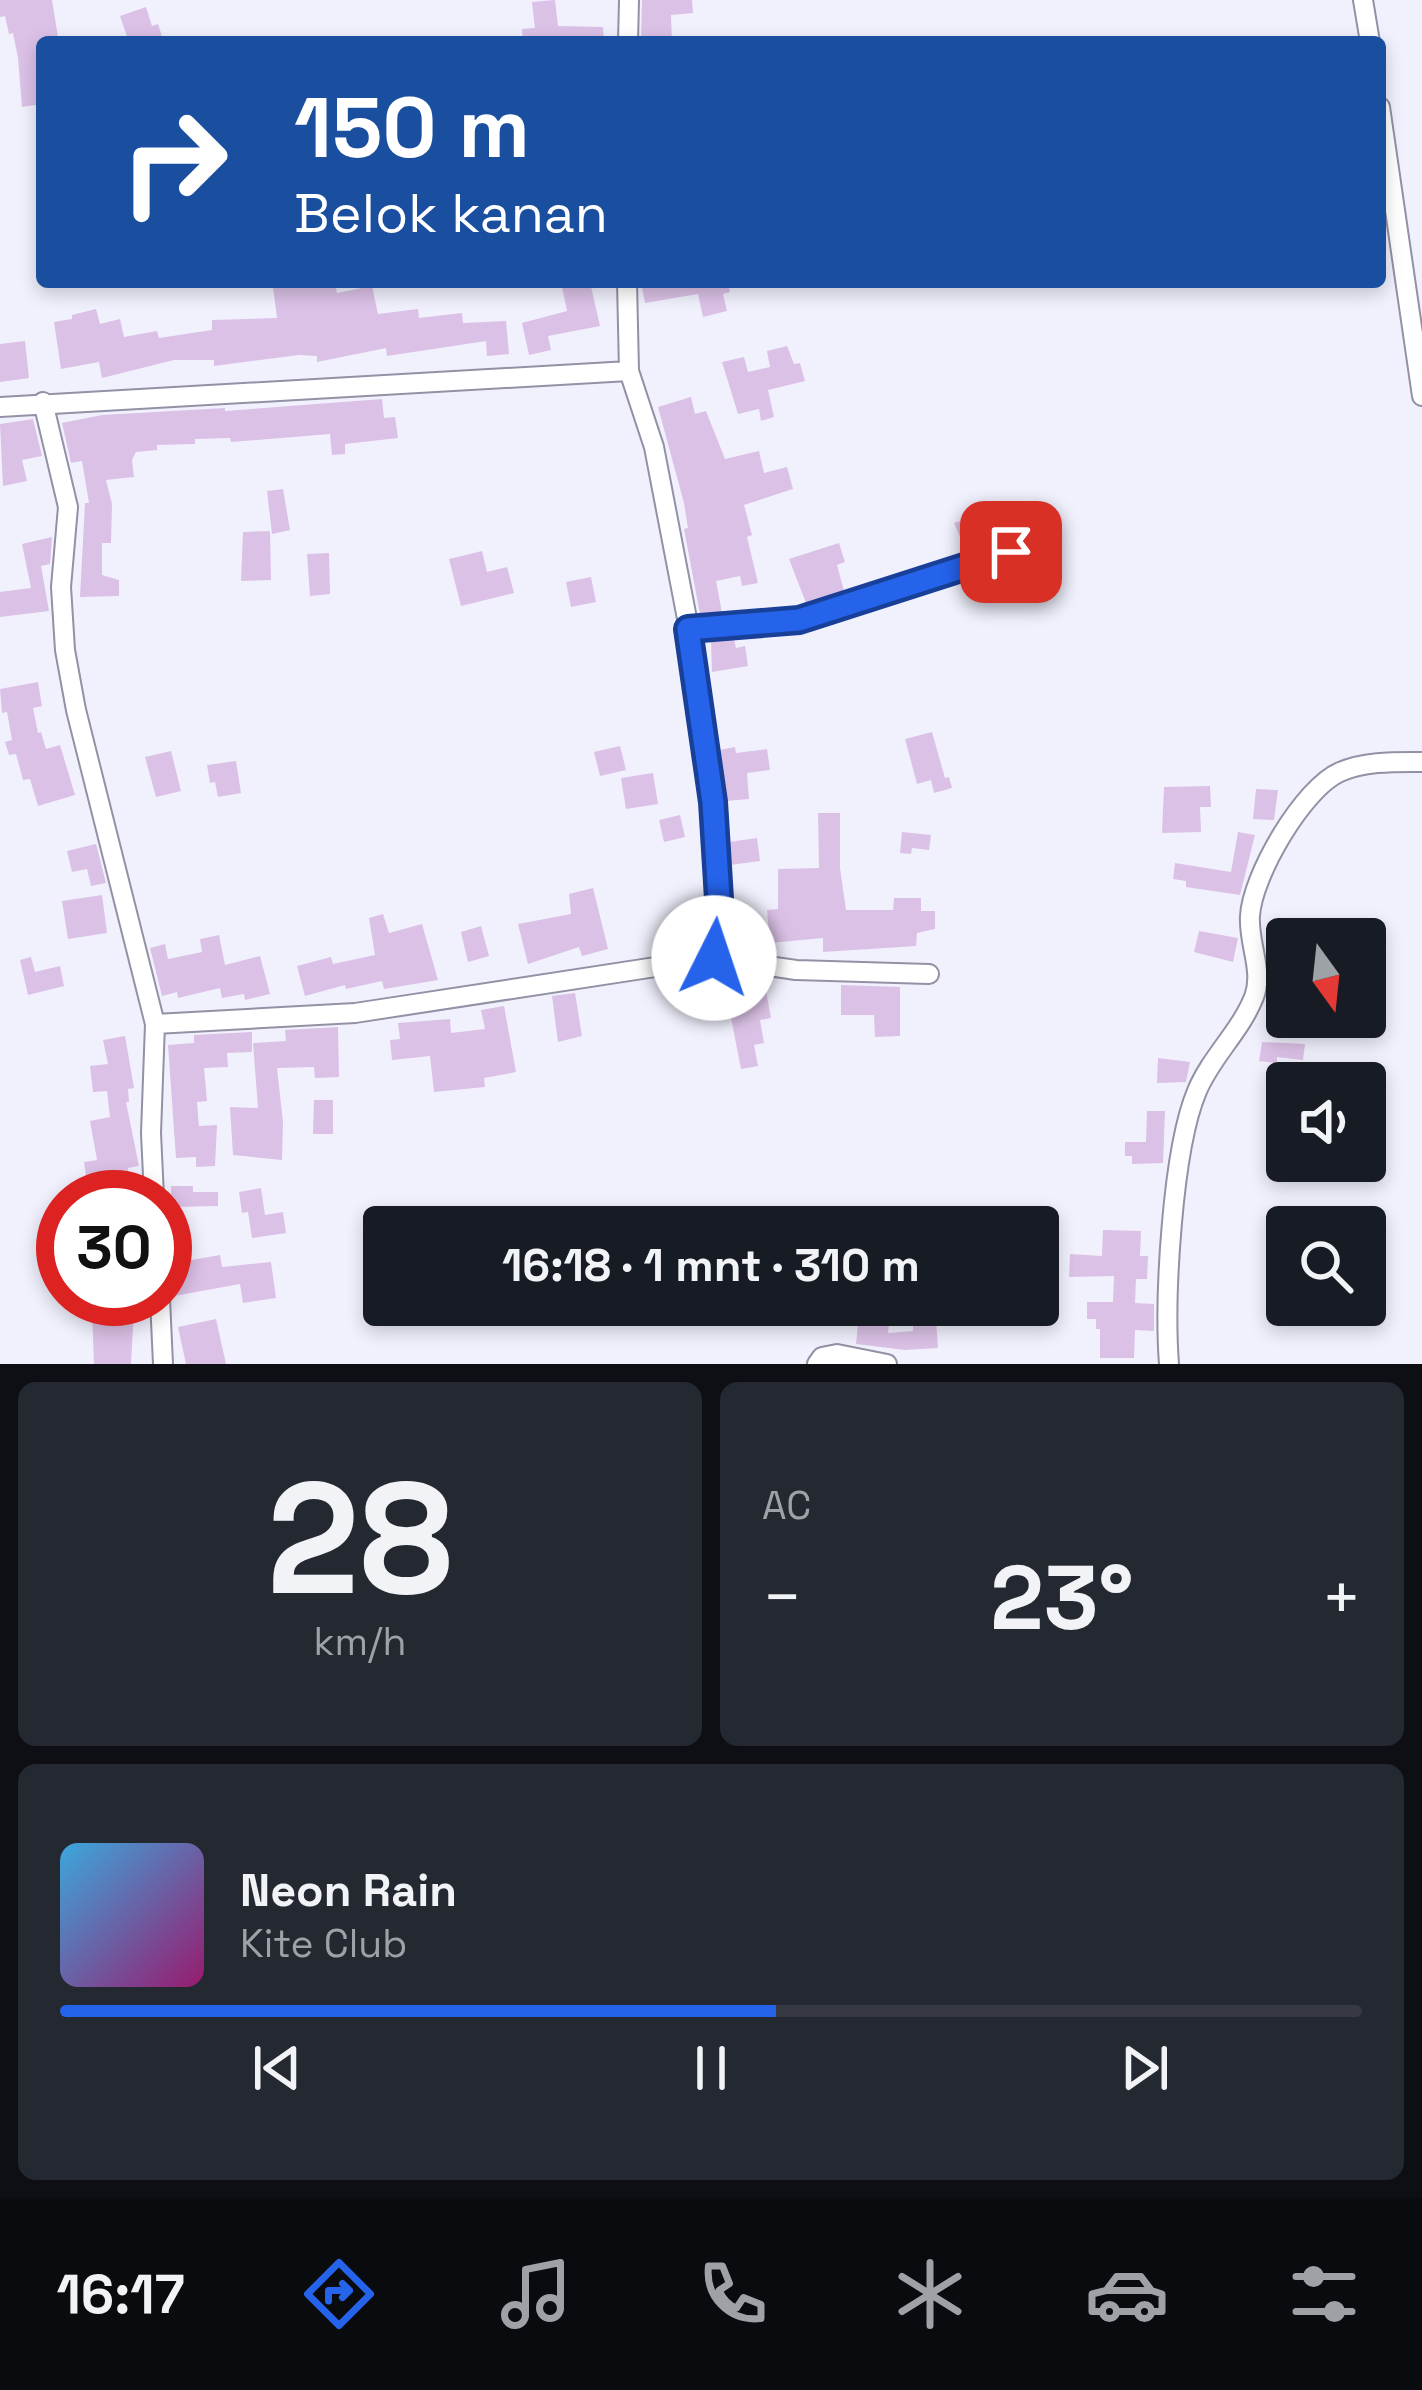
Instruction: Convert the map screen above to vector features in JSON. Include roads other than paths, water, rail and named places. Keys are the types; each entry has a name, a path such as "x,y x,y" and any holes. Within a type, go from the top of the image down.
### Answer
{"street":[{"path":"628,36 629,0"},
{"path":"1363,0 1369,36"},
{"path":"1386,148 1422,396"},
{"path":"627,288 629,371 654,447 688,629 713,802 720,915 714,958"},
{"path":"0,407 629,371"},
{"path":"43,403 68,507 61,601 73,690 154,1024 153,1170"},
{"path":"688,629 799,620 1011,552"},
{"path":"1169,1364 1168,1286 1190,1115 1203,1077 1247,1013 1257,989 1249,918 1261,877 1298,814 1332,776 1372,764 1422,762"},
{"path":"154,1024 355,1013 714,958 796,970 929,974"},
{"path":"161,1326 163,1364"},
{"path":"818,1364 829,1354 887,1364"}]}
